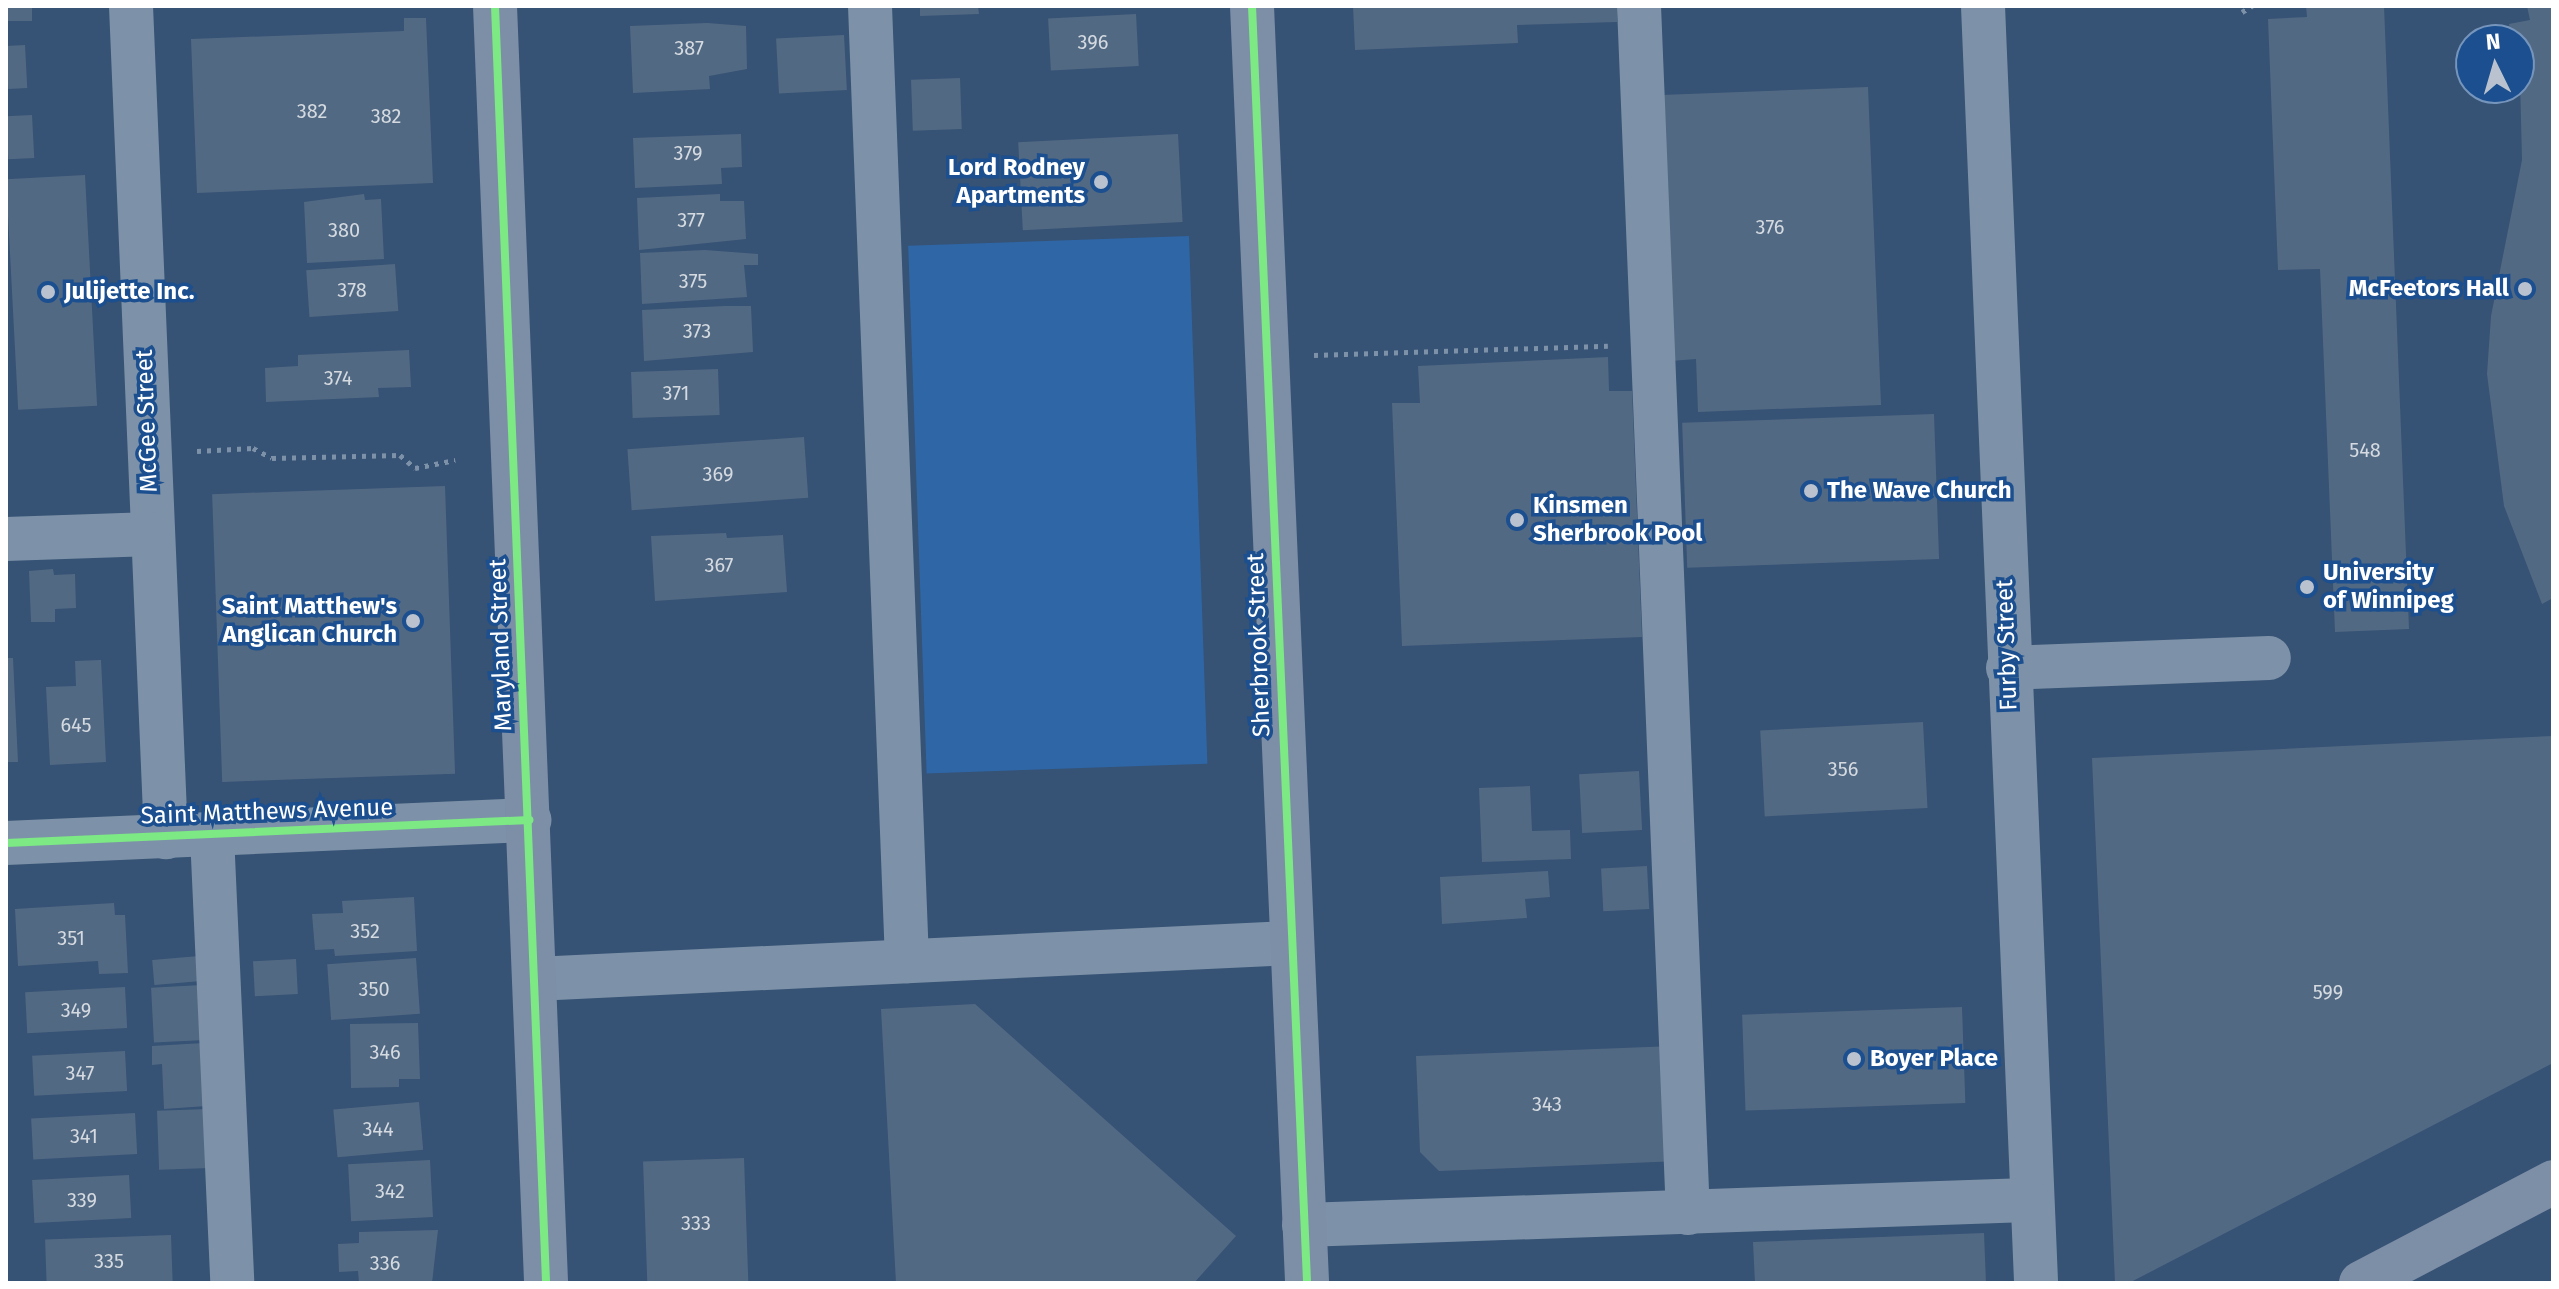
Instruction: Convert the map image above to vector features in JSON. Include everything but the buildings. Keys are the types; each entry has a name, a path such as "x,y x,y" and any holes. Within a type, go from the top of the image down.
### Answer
{"main road":[{"name":"Maryland Street","path":"495,6 546,1283"},
{"name":"Sherbrook Street","path":"1252,6 1307,1283"},
{"path":"2361,1283 2553,1182"}],"street":[{"name":"McGee Street","path":"131,6 166,837"},
{"path":"870,6 907,961"},
{"path":"1639,6 1688,1213"},
{"name":"Furby Street","path":"1983,6 2028,1200 2036,1283"},
{"path":"6,539 152,534"},
{"path":"2008,668 2269,658"},
{"name":"Saint Matthews Avenue","path":"6,843 529,820"},
{"path":"212,835 232,1283"},
{"path":"535,979 1291,943"},
{"path":"1304,1225 2028,1200"}],"path":[{"path":"2242,12 2252,6"},
{"path":"1267,356 1653,344"},
{"path":"149,454 253,448 272,458 400,455 415,468 455,460"}],"shaded area":[{"path":"1189,236 1207,764 927,773 908,246"}],"cycle path":[{"path":"495,6 546,1283"},
{"path":"1252,6 1307,1283"},
{"path":"6,843 529,820"}],"place":[{"name":"Lord Rodney Apartments","path":"1101,182"},
{"name":"McFeetors Hall","path":"2525,289"},
{"name":"Julijette Inc.","path":"48,292"},
{"name":"The Wave Church","path":"1811,491"},
{"name":"Kinsmen Sherbrook Pool","path":"1517,520"},
{"name":"University of Winnipeg","path":"2307,587"},
{"name":"Saint Matthew's Anglican Church","path":"413,621"},
{"name":"Boyer Place","path":"1854,1059"}]}
